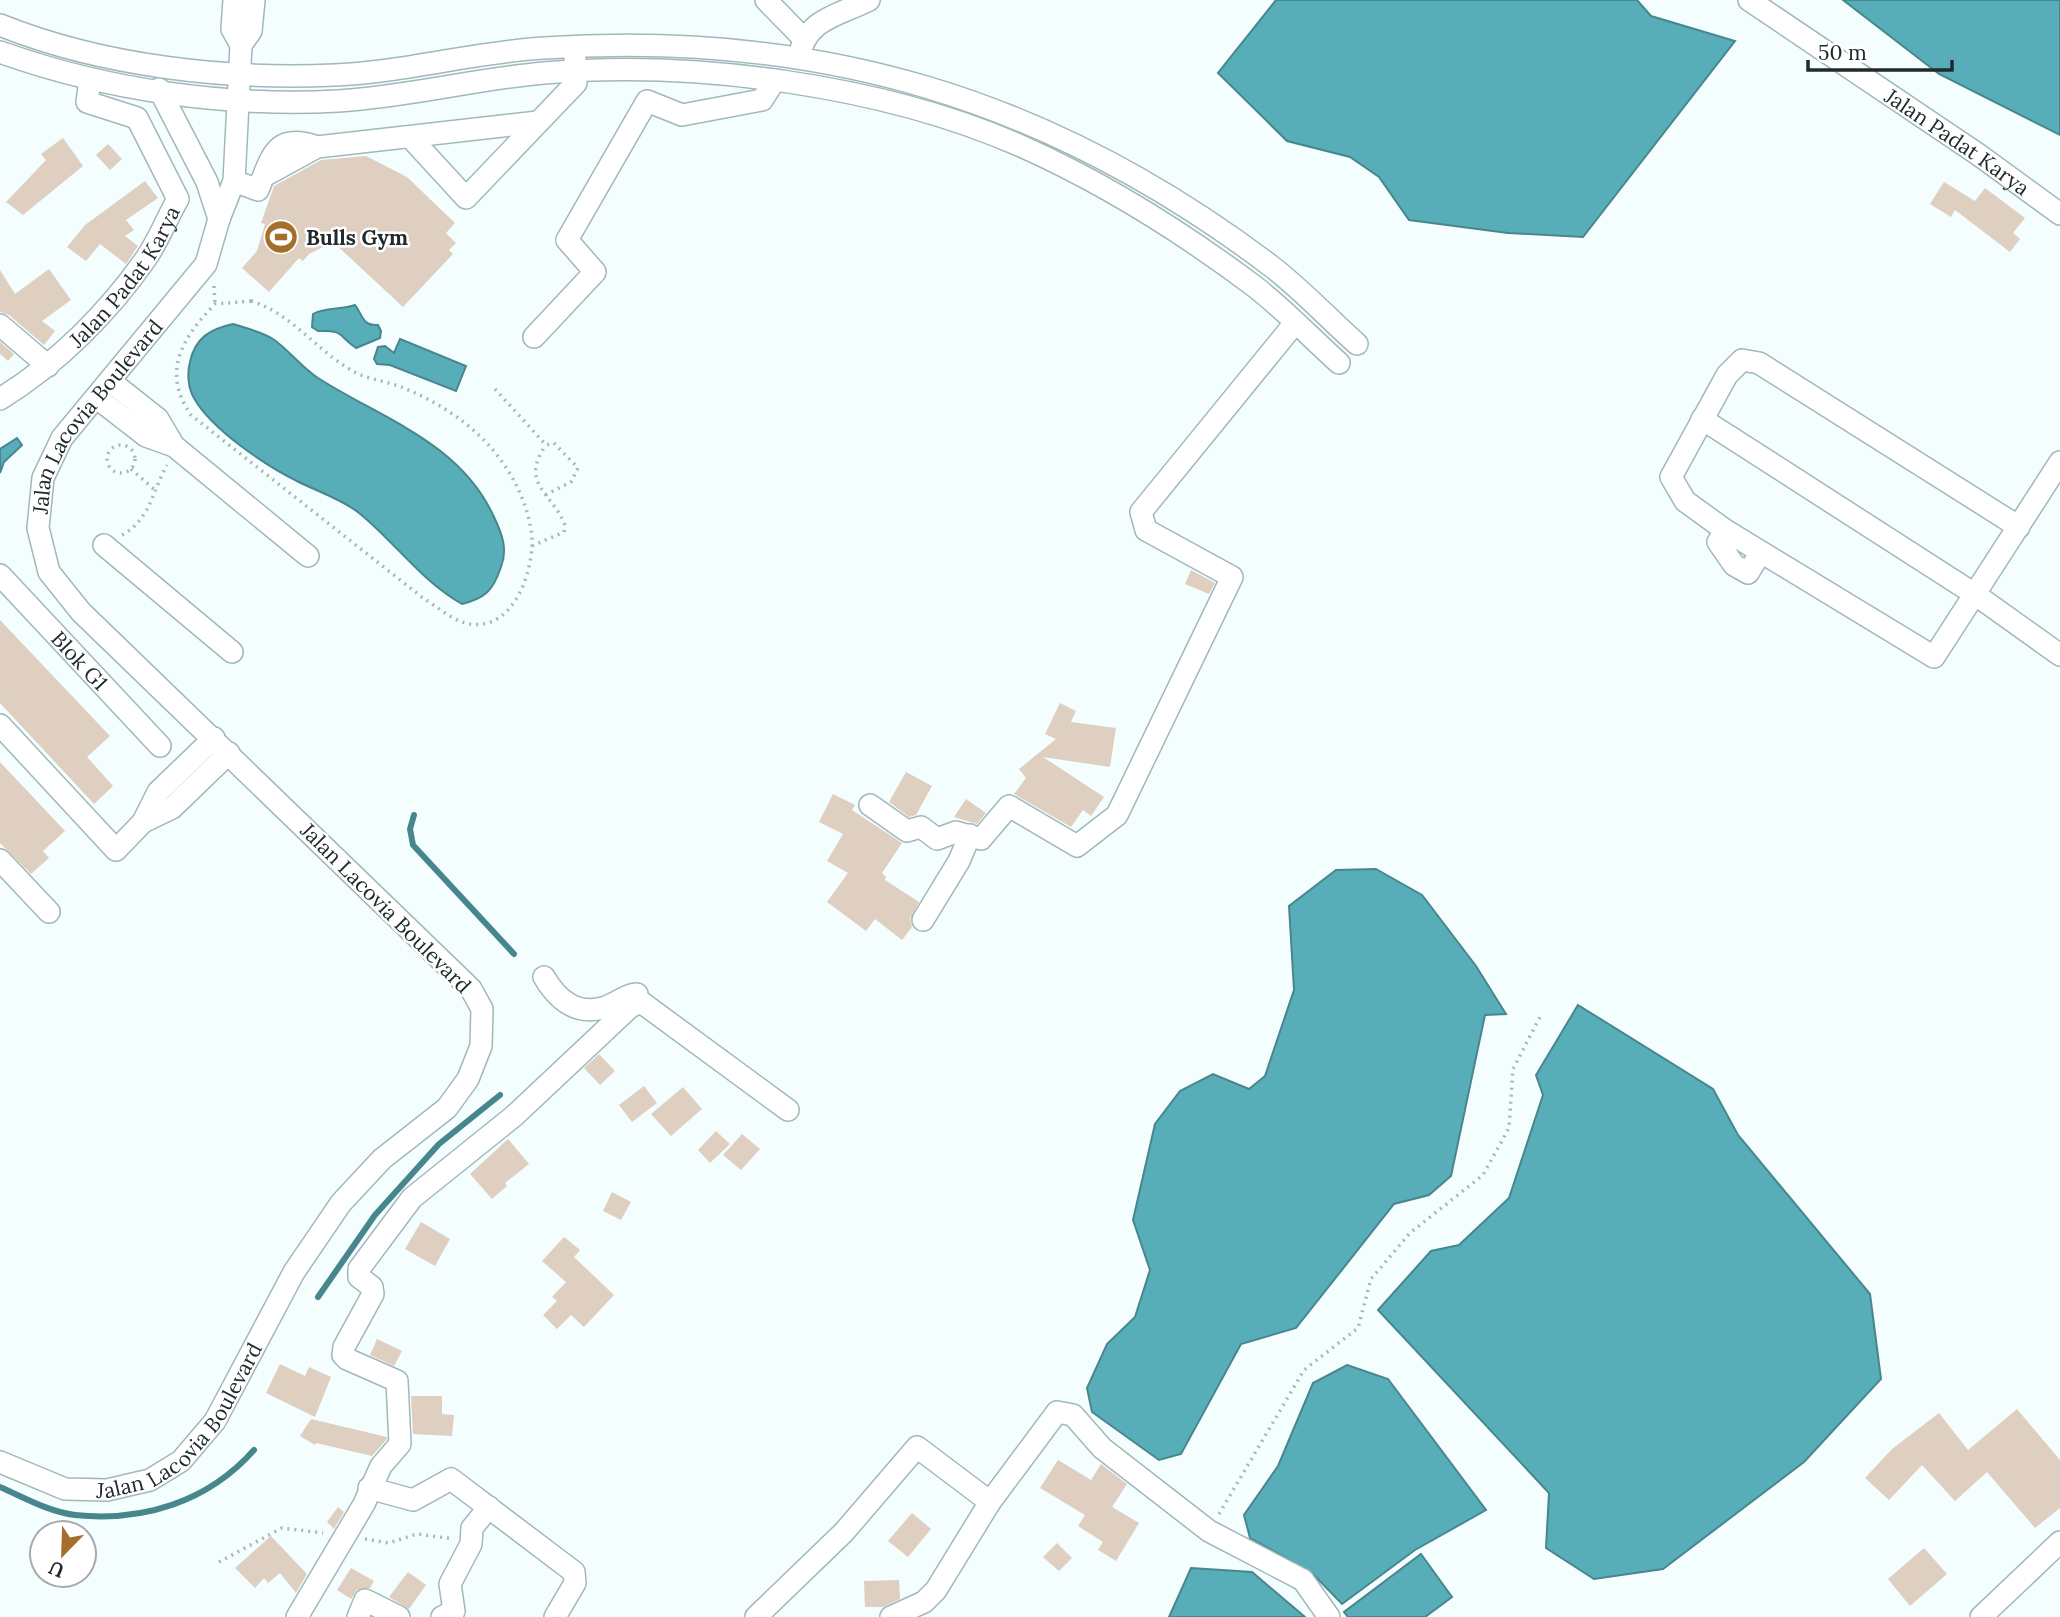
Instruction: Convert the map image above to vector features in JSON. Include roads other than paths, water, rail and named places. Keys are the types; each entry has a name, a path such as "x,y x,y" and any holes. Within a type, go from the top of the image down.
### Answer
{"street":[{"path":"234,0 232,29 241,44 251,31 254,0"},
{"path":"766,0 801,47"},
{"path":"801,47 816,26 869,0"},
{"name":"Jalan Padat Karya","path":"1749,0 1958,140 2060,214"},
{"path":"0,25 94,55 239,75 337,75 541,48 631,44 801,47 1031,122 1119,166 1202,216 1274,269 1357,344"},
{"name":"Jalan Lacovia Boulevard","path":"0,1462 65,1489 107,1490 150,1480 181,1461 215,1421 294,1272 341,1203 382,1159 447,1108 468,1079 481,1046 482,1009 471,989 81,611 49,572 38,528 43,478 61,438 206,264 234,181 241,44"},
{"path":"410,137 466,198 576,83 575,47"},
{"path":"0,52 90,80 238,100 339,101 543,73 576,72 719,73 775,80 892,104 1021,146 1107,189 1187,238 1258,289 1339,363"},
{"name":"Jalan Padat Karya","path":"0,399 48,366 87,328 148,256 178,200 136,118 87,102 90,80"},
{"path":"534,337 594,272 567,240 647,100 682,115 762,100 775,80"},
{"path":"159,89 207,183 219,219"},
{"path":"234,181 258,190 264,176 317,147 538,122"},
{"path":"1021,146 1031,122"},
{"path":"870,805 907,831 921,827 937,839 956,832 981,839 1009,806 1077,846 1116,814 1232,577 1146,530 1141,512 1295,323"},
{"path":"0,325 48,366"},
{"path":"2019,527 1759,363 1742,359 1727,375 1671,477 1685,501 1725,530 1934,657 1976,595 2060,463"},
{"path":"104,389 158,419 178,449 308,556"},
{"path":"1702,419 2056,644"},
{"path":"104,545 232,652"},
{"name":"Blok G1","path":"0,575 160,746"},
{"path":"0,725 116,850 143,822 158,792 214,738"},
{"path":"143,822 172,808 229,753"},
{"path":"923,920 959,861 970,835"},
{"path":"0,860 49,912"},
{"path":"544,977 555,996 579,1009 602,1008 637,992 641,1002 788,1110"},
{"path":"297,1617 364,1504 380,1466 400,1444 398,1384 395,1379 344,1355 344,1347 373,1294 372,1287 359,1277 359,1269 412,1198 514,1116 629,1007 641,1002"},
{"path":"891,1617 924,1602 936,1590 990,1502 1057,1412 1073,1415 1102,1448 1209,1531 1303,1580 1329,1617"},
{"path":"756,1617 844,1531 917,1447 990,1502"},
{"path":"369,1489 413,1500 451,1479 573,1572 575,1583 555,1617"},
{"path":"442,1617 454,1611 450,1584 471,1544 472,1528 489,1507"},
{"path":"1981,1617 2060,1542"},
{"path":"358,1617 365,1600 399,1617"}],"water":[{"path":"1276,0 1637,0 1651,16 1735,41 1583,237 1508,233 1409,220 1379,177 1350,157 1287,141 1218,73"},
{"path":"1843,0 2060,0 2060,135 1939,74"},
{"path":"355,305 366,322 378,325 380,338 356,348 340,334 318,331 312,327 313,314"},
{"path":"233,324 273,339 318,378 417,435 461,469 479,491 494,517 503,542 501,567 487,592 462,604 447,595 352,508 270,466 240,446 213,422 192,394 189,366 192,354 205,336"},
{"path":"400,339 466,366 456,391 390,365 377,364 374,359 378,347 385,346 394,353"},
{"path":"17,438 22,445 4,462 0,473 0,449"},
{"path":"1376,869 1422,895 1476,966 1506,1014 1485,1015 1451,1176 1429,1195 1394,1204 1296,1328 1241,1344 1181,1454 1159,1460 1092,1412 1087,1388 1107,1344 1135,1317 1150,1270 1133,1220 1155,1124 1180,1091 1213,1074 1249,1089 1265,1076 1294,990 1289,906 1336,870"},
{"path":"1578,1005 1713,1089 1738,1135 1870,1294 1881,1379 1804,1462 1663,1569 1594,1579 1546,1548 1549,1493 1378,1310 1431,1251 1459,1245 1509,1198 1543,1095 1536,1075"},
{"path":"1347,1365 1388,1379 1486,1510 1415,1550 1342,1604 1311,1572 1250,1538 1244,1515 1278,1466 1313,1383"},
{"path":"1421,1554 1452,1597 1425,1617 1348,1617 1344,1612"},
{"path":"1191,1568 1252,1572 1305,1617 1169,1617"}],"waterway":[{"path":"414,815 410,829 413,845 514,954"},
{"path":"318,1297 375,1215 439,1144 500,1095"},
{"path":"0,1487 56,1511 75,1515 125,1515 173,1505 195,1495 236,1468 254,1450"}],"place":[{"name":"Bulls Gym","path":"281,237"}]}
